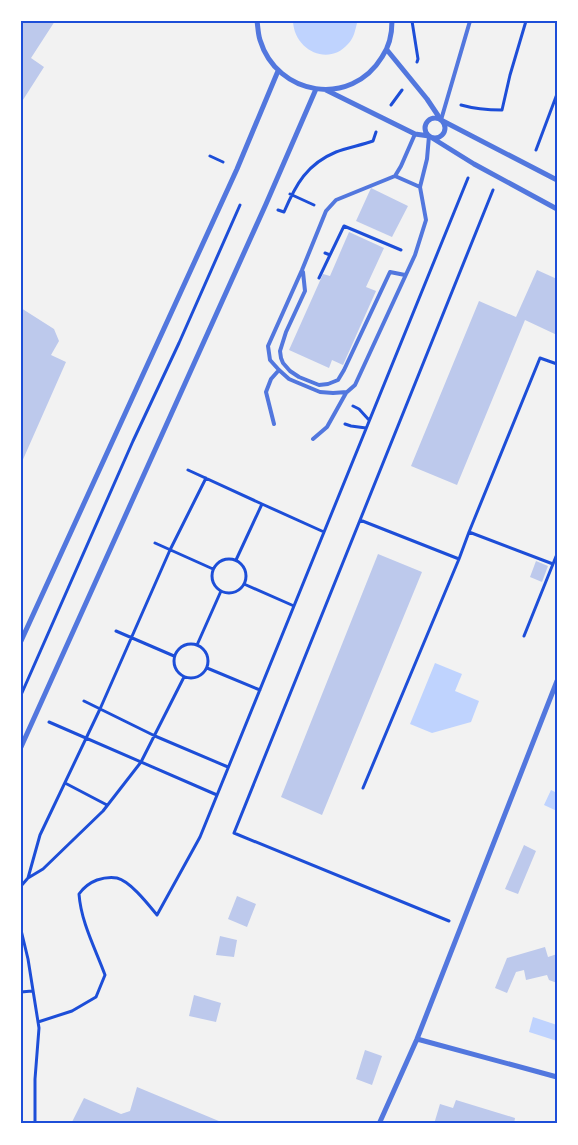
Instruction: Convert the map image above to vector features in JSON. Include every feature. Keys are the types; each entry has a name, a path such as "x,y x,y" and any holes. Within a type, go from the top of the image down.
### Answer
{"street":[{"path":"257,21 259,39 266,56 278,71 296,83 326,90 345,87 362,79 376,66 387,50 392,21"},
{"path":"326,90 415,134 434,138 442,136 445,129 443,122 387,50"},
{"path":"21,641 236,169 278,71"},
{"path":"21,747 316,89"},
{"path":"557,180 441,120 435,118 426,123 425,130 429,136 474,164 557,210"},
{"path":"379,1124 417,1038 557,681"},
{"path":"417,1038 557,1077"}],"lane":[{"path":"441,120 470,21"},
{"path":"347,392 320,392 289,378 278,370 270,360 268,346 326,211 336,200 395,176 415,134"},
{"path":"313,439 326,427 347,392 355,385 415,255 426,220 420,187 427,159 429,136"},
{"path":"395,176 420,187"},
{"path":"302,270 305,291 286,332 280,350 281,358 290,371 298,377 319,385 338,380 390,272 405,275"},
{"path":"274,424 266,392 271,379 278,370"}],"path":[{"path":"284,212 301,178 309,168 338,151 373,141 381,118 410,78 418,59 412,21"},
{"path":"455,104 472,108 502,110 526,21"},
{"path":"536,150 557,94"},
{"path":"210,156 223,162"},
{"path":"38,1022 72,1011 96,997 105,974 89,936 80,904 79,894 85,886 103,878 123,880 157,915 200,838 469,176"},
{"path":"449,922 234,833 494,189"},
{"path":"21,695 241,203"},
{"path":"330,255 344,226 415,255"},
{"path":"363,788 459,559 540,358 557,364"},
{"path":"359,409 370,420"},
{"path":"351,426 366,428"},
{"path":"188,470 324,532"},
{"path":"28,878 40,835 100,709 170,550 206,478"},
{"path":"236,560 262,504"},
{"path":"360,520 459,559"},
{"path":"469,532 553,564"},
{"path":"155,543 213,569"},
{"path":"524,636 557,554"},
{"path":"230,558 236,560 244,567 246,572 244,584 233,592 221,591 214,584 212,578 213,569 218,562 230,558"},
{"path":"244,584 294,606"},
{"path":"197,646 221,591"},
{"path":"116,631 174,656"},
{"path":"185,645 197,646 202,648 208,657 207,668 200,676 195,678 184,677 175,670 174,656 185,645"},
{"path":"207,668 260,690"},
{"path":"21,886 28,878 43,869 107,805 141,762 184,677"},
{"path":"84,702 155,736 228,767"},
{"path":"46,721 217,794"},
{"path":"65,783 107,805"},
{"path":"21,930 28,959 39,1028 35,1079 36,1124"},
{"path":"21,992 32,991"}],"water":[{"path":"293,21 357,21 357,23 353,37 348,44 340,51 322,54 313,52 299,40"},
{"path":"435,663 462,674 455,691 479,701 471,722 432,733 410,724"},
{"path":"551,790 557,793 557,811 544,805"},
{"path":"533,1017 557,1025 557,1041 529,1032"}],"building":[{"path":"21,21 55,21 31,58 44,67 21,103"},
{"path":"371,188 408,206 392,237 356,221"},
{"path":"349,232 384,248 366,287 376,291 343,365 332,360 329,368 289,350 323,274 330,276"},
{"path":"537,270 557,279 557,335 525,320 457,485 411,466 479,301 516,317"},
{"path":"21,308 54,329 59,341 51,355 66,362 21,464"},
{"path":"378,554 422,572 322,815 281,797"},
{"path":"536,561 548,566 542,582 530,577"},
{"path":"524,845 536,851 518,894 505,889"},
{"path":"237,896 256,904 247,927 228,919"},
{"path":"220,936 237,940 234,957 216,955"},
{"path":"545,947 548,957 557,954 557,983 549,980 547,975 526,980 524,970 516,972 507,993 495,988 507,958"},
{"path":"194,995 221,1003 216,1022 189,1016"},
{"path":"365,1050 382,1056 372,1085 356,1079"},
{"path":"137,1087 226,1124 71,1124 84,1098 121,1114 130,1111"},
{"path":"456,1100 515,1118 514,1124 434,1124 440,1104 453,1108"}]}
